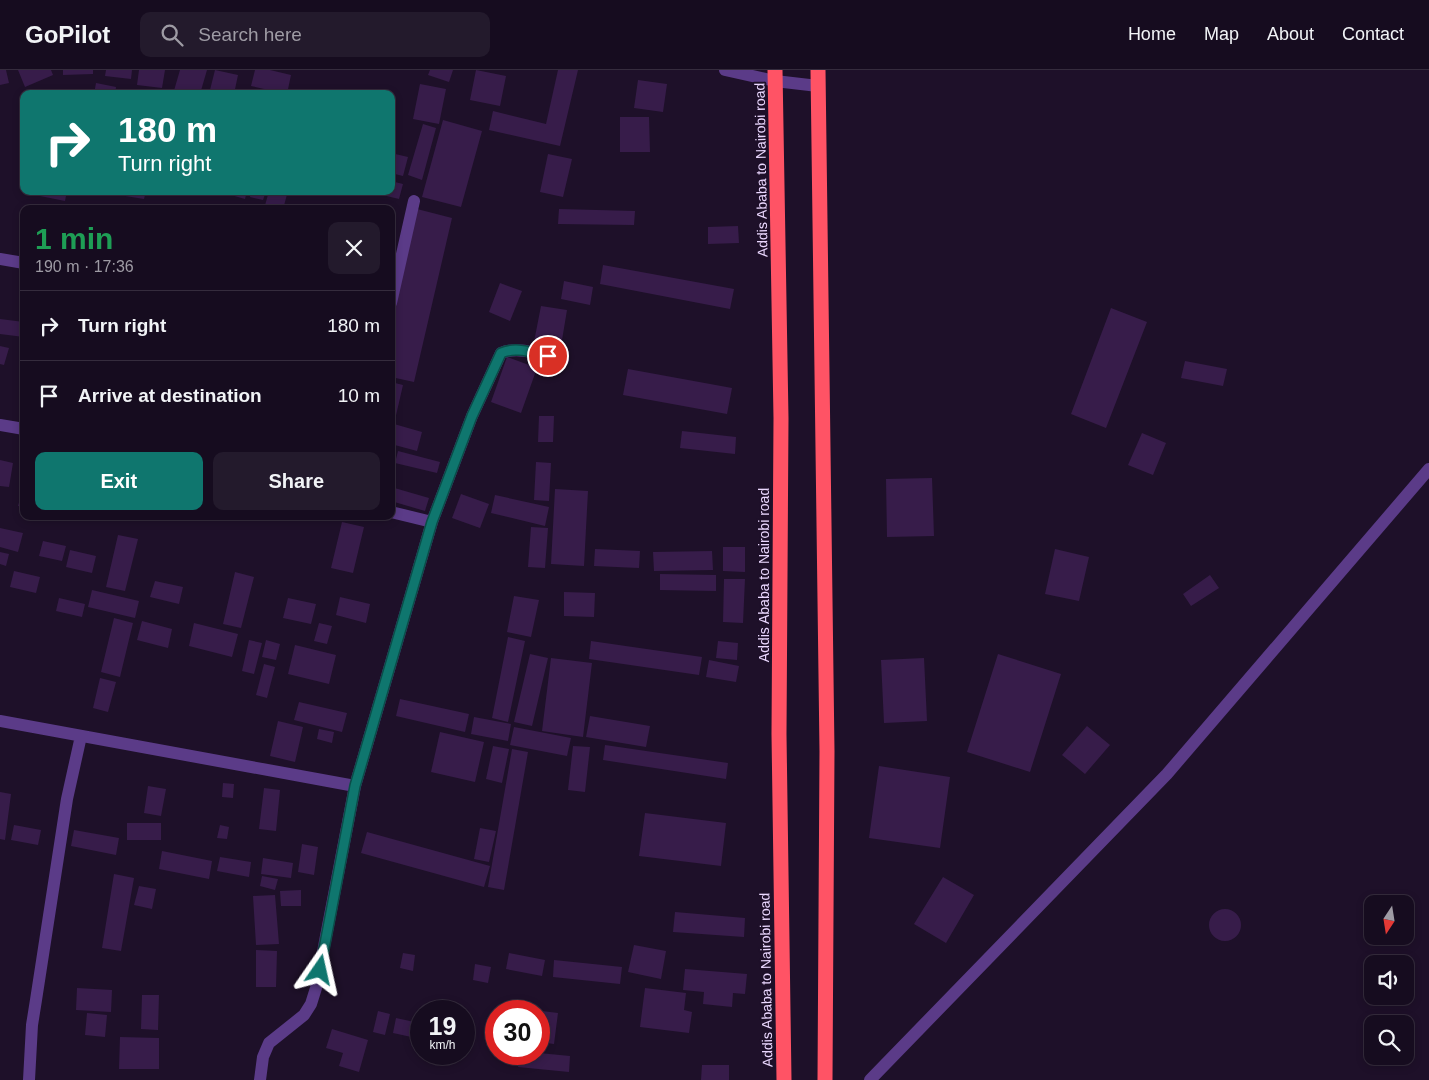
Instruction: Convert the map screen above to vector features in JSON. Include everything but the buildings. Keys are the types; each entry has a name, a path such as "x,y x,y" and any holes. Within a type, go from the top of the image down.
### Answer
{"highway":[{"path":"818,70 827,751 825,1080"},
{"name":"Addis Ababa to Nairobi road","path":"775,75 781,418 779,734 784,1080"}],"street":[{"path":"725,70 775,75 818,86"},
{"path":"395,285 414,201"},
{"path":"0,259 20,262"},
{"path":"260,1080 263,1057 268,1043 304,1015 311,1004 316,988 355,786 432,522 472,416 501,353 510,349 518,349 563,360"},
{"path":"0,425 20,428"},
{"path":"870,1080 1167,774 1429,469"},
{"path":"395,513 432,522"},
{"path":"0,721 355,786"},
{"path":"29,1080 35,1008 67,798 81,736"}],"route":[{"path":"320,970 355,786 432,522 472,416 501,353 510,349 518,349 548,356"}]}
